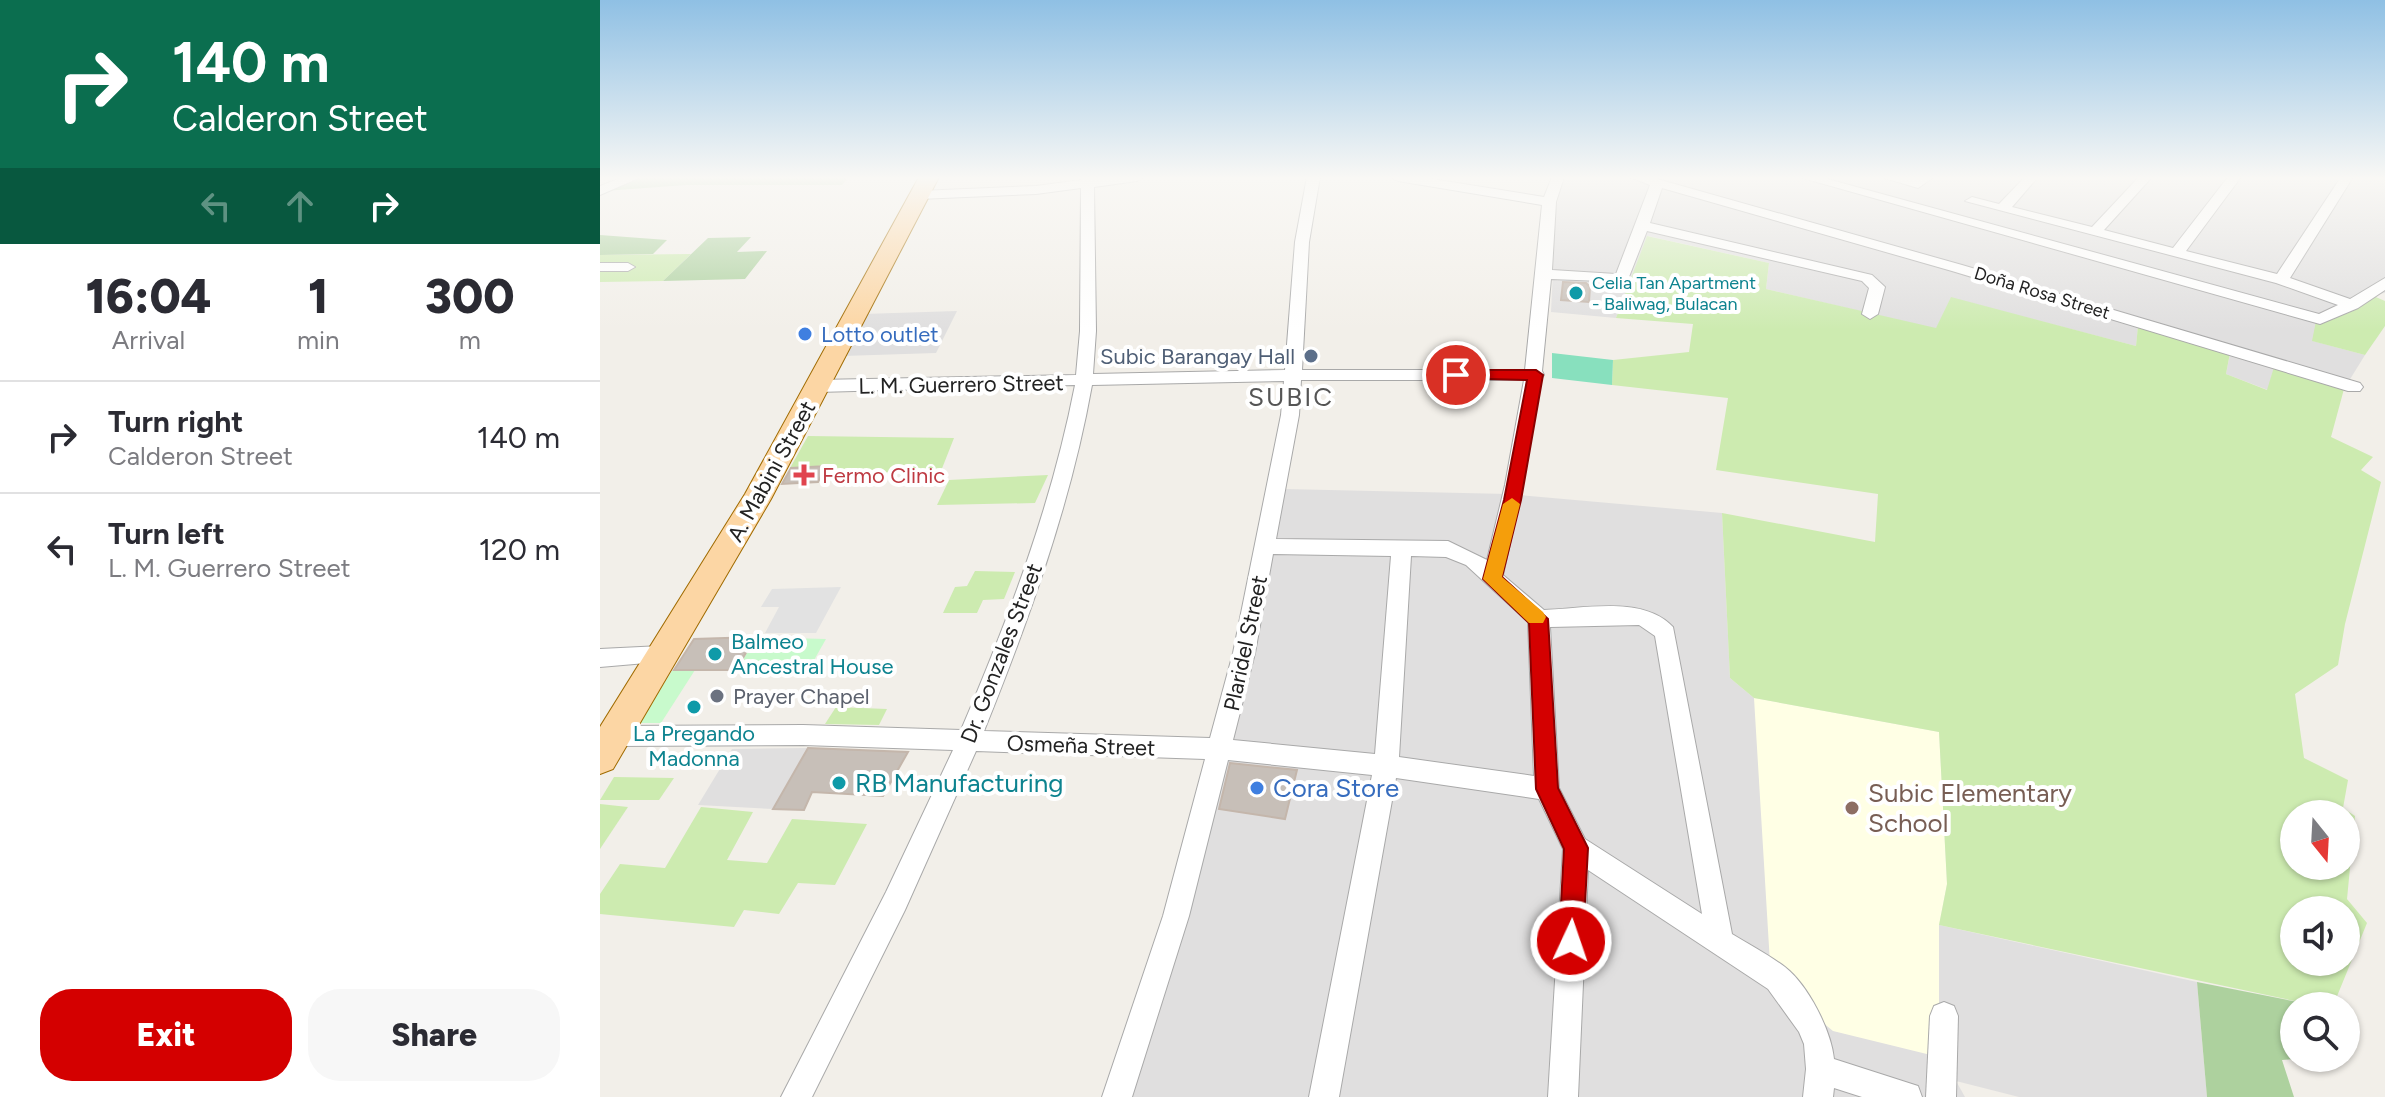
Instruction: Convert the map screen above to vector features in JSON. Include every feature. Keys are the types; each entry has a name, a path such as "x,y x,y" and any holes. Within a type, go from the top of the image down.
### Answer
{"main road":[{"name":"A. Mabini Street","path":"607,747 729,548 902,228"}],"street":[{"name":"Dr. Gonzales Street","path":"796,1097 850,995 969,741 1016,621 1062,476 1084,381 1089,315 1088,228"},
{"name":"Plaridel Street","path":"1117,1097 1176,916 1221,749 1265,546 1290,415 1304,228"},
{"path":"1492,579 1513,500 1536,375 1548,228"},
{"path":"1546,274 1622,279 1640,228"},
{"path":"1655,228 1867,278 1877,287 1870,314"},
{"name":"Doña Rosa Street","path":"1817,228 2354,387"},
{"path":"1991,228 2320,319 2352,305 2385,283"},
{"path":"2081,228 2281,280 2352,305"},
{"path":"2095,232 2099,228"},
{"path":"2177,253 2196,228"},
{"path":"2281,280 2314,228"},
{"path":"600,267 628,267"},
{"name":"L. M. Guerrero Street","path":"818,386 1293,375 1536,375"},
{"path":"1265,546 1448,549 1461,553 1539,619 1640,616 1654,621 1665,633 1720,939"},
{"path":"1324,1097 1386,766 1402,547"},
{"path":"1539,619 1547,789 1576,848 1563,1097"},
{"path":"600,658 661,655"},
{"name":"Osmeña Street","path":"607,747 803,735 1221,749 1386,766 1547,789"},
{"path":"1576,848 1778,979 1809,1022 1818,1044 1819,1083 1907,1097"},
{"path":"1941,1097 1944,1016"}],"shaded area":[{"path":"1555,228 2385,228 2385,293 2371,295 2313,341 2365,355 2344,389 2274,368 2268,390 2226,374 2230,354 2138,327 2136,346 1951,298 1936,329 1766,289 1769,263 1648,236 1616,318 1551,312"},
{"path":"957,311 936,353 843,356 863,314"},
{"path":"1284,489 1508,494 1722,513 1730,678 1754,698 1939,1056 1939,925 2197,982 2207,1097 2019,1097 1956,1081 1965,1097 1126,1097 1204,851 1228,762"},
{"path":"841,587 816,633 765,633 779,607 761,607 772,589"},
{"name":"Subic Elementary School","path":"1754,698 1939,732 1947,884 1939,925 1939,1057 1833,1031 1771,980"},
{"path":"808,748 773,809 698,805 732,749"}],"green space":[{"path":"600,235 667,240 653,254 600,255"},
{"path":"1647,236 1769,263 1766,289 1936,328 1951,297 2136,346 2138,326 2230,353 2226,374 2267,390 2274,367 2344,389 2331,437 2373,457 2361,470 2381,482 2345,624 2338,665 2295,694 2304,758 2348,780 2344,800 2280,800 2280,880 2349,880 2347,896 2280,896 2280,976 2345,976 2339,992 2280,992 2280,998 1939,925 1947,884 1939,732 1754,698 1730,678 1722,513 1875,542 1878,494 1716,470 1728,398 1612,385 1613,360 1689,352 1693,324 1616,318"},
{"path":"751,237 737,252 767,251 745,279 663,281 708,238"},
{"path":"691,254 663,281 600,282 600,255"},
{"path":"2371,295 2385,301 2385,326 2365,355 2312,341 2316,321"},
{"path":"1552,353 1613,360 1612,385 1552,378"},
{"path":"808,436 954,438 941,471 827,474 830,465 790,468"},
{"path":"1048,475 1035,503 937,505 949,480"},
{"path":"975,571 1015,572 1004,599 983,600 977,613 943,613 955,587 967,586"},
{"path":"755,637 826,639 809,669 738,669"},
{"path":"695,670 661,723 639,723 672,671"},
{"path":"836,707 887,709 879,725 825,724"},
{"path":"614,777 674,778 659,800 600,800"},
{"path":"600,804 628,807 600,849"},
{"path":"701,807 753,812 727,860 767,863 792,819 867,824 835,885 798,883 779,914 744,910 734,927 600,914 600,894 620,864 665,868"},
{"path":"2360,915 2367,923 2360,940"},
{"path":"2197,982 2280,998 2280,1072 2286,1072 2294,1097 2207,1097"}],"building":[{"name":"Celia Tan Apartment - Baliwag, Bulacan","path":"1563,282 1586,283 1590,287 1589,302 1561,300"},
{"name":"Fermo Clinic","path":"826,466 818,482 782,484 791,468"},
{"name":"Balmeo Ancestral House","path":"755,637 736,670 674,670 694,639"},
{"name":"RB Manufacturing","path":"808,748 908,752 883,796 812,792 804,810 773,809"},
{"name":"Cora Store","path":"1230,763 1297,770 1285,819 1219,809"}],"slow traffic":[{"path":"1512,504 1492,579 1536,617"}],"place":[{"name":"Celia Tan Apartment - Baliwag, Bulacan","path":"1576,293"},
{"name":"Lotto outlet","path":"805,334"},
{"name":"Subic Barangay Hall","path":"1311,356"},
{"name":"Fermo Clinic","path":"804,475"},
{"name":"Balmeo Ancestral House","path":"715,654"},
{"name":"Prayer Chapel","path":"717,696"},
{"name":"La Pregando Madonna","path":"694,707"},
{"name":"RB Manufacturing","path":"839,783"},
{"name":"Cora Store","path":"1257,788"},
{"name":"Subic Elementary School","path":"1852,808"}],"district":[{"name":"SUBIC","path":"1291,397"}],"route":[{"path":"1456,375 1536,375 1513,500 1492,579 1539,619 1547,789 1576,848 1571,941"}]}
